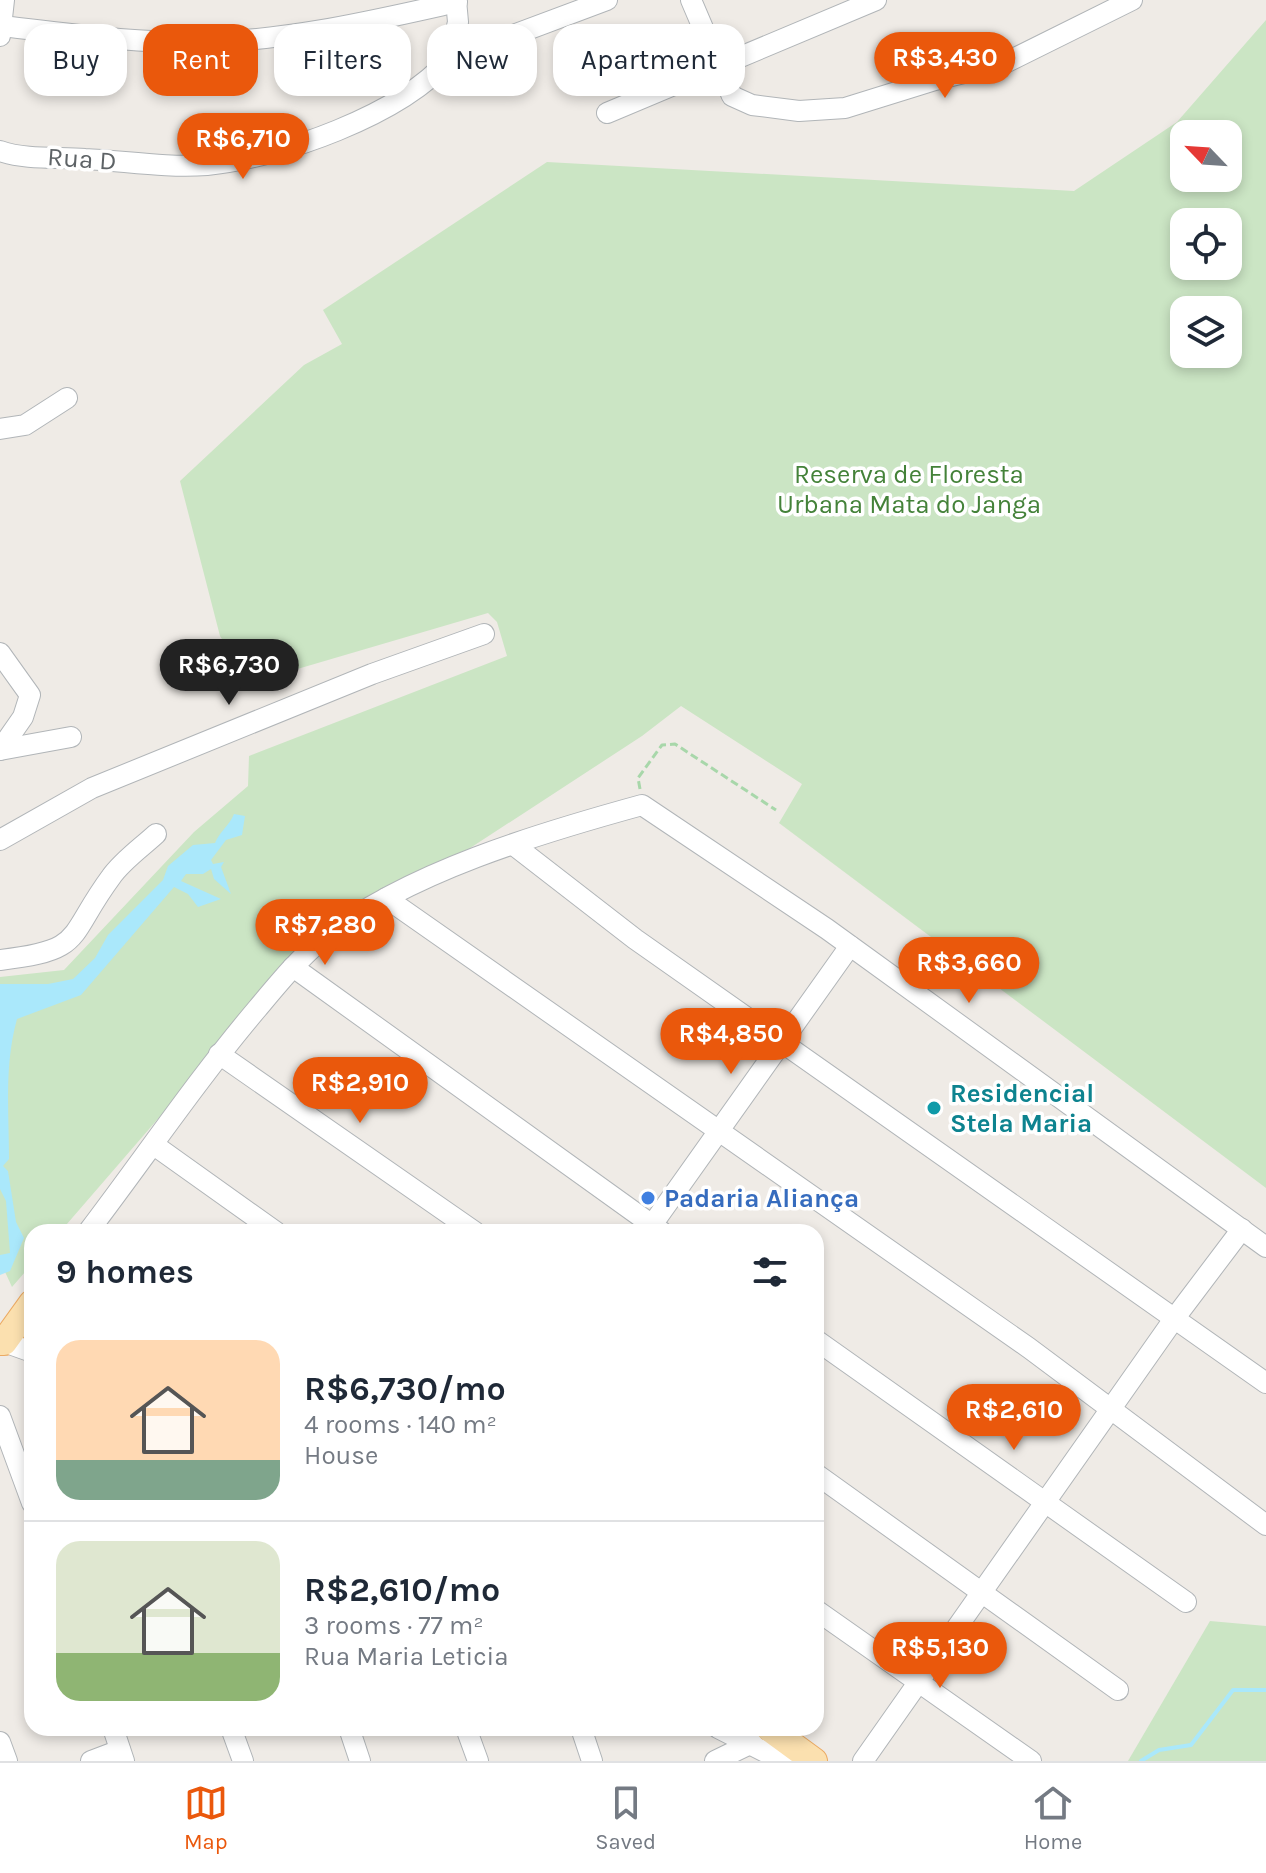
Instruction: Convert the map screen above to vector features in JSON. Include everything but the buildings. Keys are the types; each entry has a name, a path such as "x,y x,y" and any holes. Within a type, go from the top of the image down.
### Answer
{"main road":[{"path":"2,1342 24,1313"},
{"path":"761,1736 814,1761"}],"street":[{"path":"4,0 1,32 129,40 199,42 331,29 457,1 456,24"},
{"name":"Rua D","path":"537,26 607,0"},
{"path":"691,0 701,24"},
{"path":"745,54 876,0"},
{"path":"732,96 739,101 799,111 845,108 935,80 1005,63 1132,0"},
{"name":"Rua D","path":"0,151 178,166 235,161 312,139 370,116 406,97 427,81"},
{"path":"607,113 646,96"},
{"path":"0,429 25,425 67,398"},
{"path":"0,840 92,788 372,674 484,634"},
{"path":"0,653 30,695 23,717 0,750"},
{"path":"0,750 71,737"},
{"path":"94,1224 219,1054 293,967 323,939 386,898 445,870 642,805 850,946 1266,1247"},
{"path":"0,960 45,955 70,942 112,874 156,834"},
{"path":"515,846 635,939 781,1044 1266,1383"},
{"path":"386,898 717,1133 1029,1348 1266,1525"},
{"path":"658,1224 717,1133 850,946"},
{"path":"293,967 646,1224"},
{"path":"219,1054 463,1224"},
{"path":"154,1145 265,1224"},
{"path":"863,1761 1174,1319 1242,1229"},
{"path":"2,1342 24,1349"},
{"path":"824,1346 1186,1602"},
{"path":"0,1416 24,1481"},
{"path":"824,1480 1118,1690"},
{"path":"824,1616 1031,1761"},
{"path":"91,1761 122,1756 116,1736"},
{"path":"234,1736 243,1761"},
{"path":"352,1736 360,1761"},
{"path":"469,1736 478,1761"},
{"path":"584,1736 592,1761"},
{"path":"715,1761 761,1736 783,1761"},
{"path":"0,1742 7,1761"}],"path":[{"path":"642,805 638,778 662,745 675,744 776,810"}],"green space":[{"name":"Reserva de Floresta Urbana Mata do Janga","path":"1266,20 1266,1188 779,823 802,784 681,706 642,736 291,965 67,1224 24,1224 24,1273 12,1287 0,1261 0,977 64,970 194,832 248,786 249,756 507,656 497,622 488,613 250,683 220,636 180,481 304,365 342,344 323,310 547,162 1074,191 1170,127 1170,192 1242,192 1242,120 1179,120"},
{"path":"1210,1621 1266,1626 1266,1761 1128,1761"}],"water":[{"path":"234,814 245,816 242,835 226,840 211,860 213,864 224,862 221,867 231,894 214,879 211,869 203,874 186,874 181,881 221,899 198,907 188,894 174,887 81,995 17,1019 9,1071 9,1159 3,1166 8,1171 16,1222 24,1238 10,1271 0,1275 0,1255 10,1253 6,1201 0,1189 0,984 48,984 73,979 95,958 108,935 163,880 168,866 193,845 215,843"}],"waterway":[{"path":"1141,1761 1159,1750 1191,1745 1233,1690 1266,1690"}],"place":[{"name":"Residencial Stela Maria","path":"934,1108"},
{"name":"Padaria Aliança","path":"648,1198"}]}
